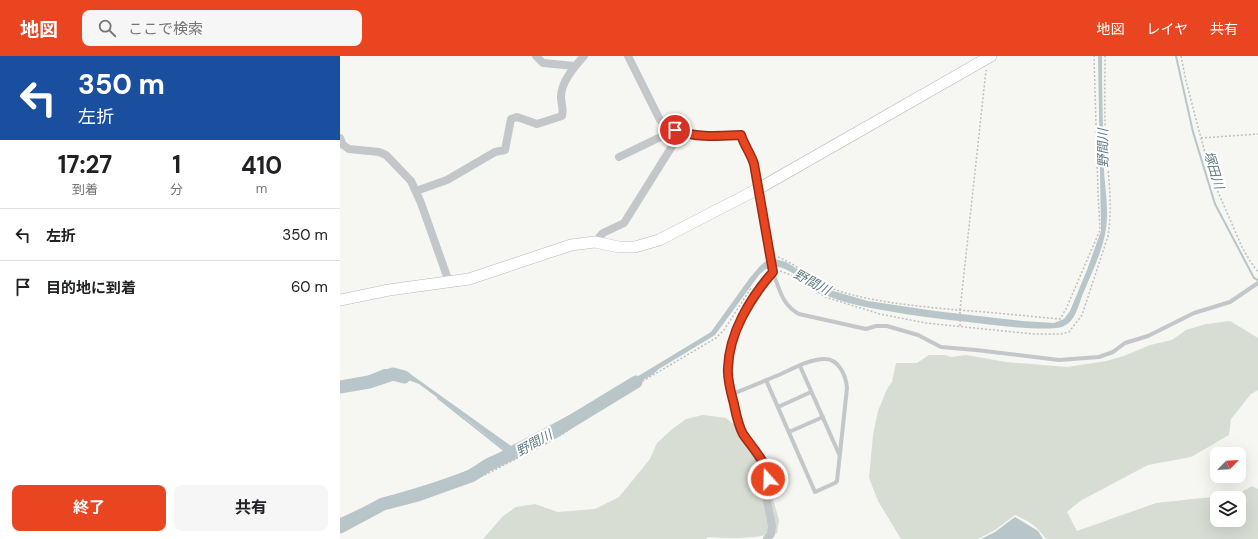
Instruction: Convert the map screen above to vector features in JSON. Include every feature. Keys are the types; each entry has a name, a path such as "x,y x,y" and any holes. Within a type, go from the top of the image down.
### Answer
{"street":[{"path":"536,56 543,63 575,66"},
{"path":"416,191 448,180 495,152 505,150 511,120 518,116 537,124 562,116 564,109 561,98 563,86 575,66 584,56"},
{"path":"628,56 660,120 678,131 714,136 741,135 751,156 773,272 763,284 735,331 727,369 742,432 768,472 766,496 772,526 771,534 767,539"},
{"path":"340,300 389,290 469,279 571,245 595,242 620,247 646,245 659,240 758,189 989,57"},
{"path":"619,157 678,131"},
{"path":"595,242 603,233 624,224 678,131"},
{"path":"340,138 343,145 348,149 379,152 386,155 411,181 421,203 449,282"}],"lane":[{"path":"773,272 785,302 791,310 799,314 866,329 876,326 887,326 918,335 941,347 1059,360 1099,357 1114,352 1125,343 1148,336 1194,313 1230,302 1258,283"},
{"path":"732,394 806,363 824,359 836,362 846,379 847,388 837,481 835,483 815,492 766,380"},
{"path":"800,366 840,455"},
{"path":"778,407 811,392"},
{"path":"789,432 823,417"}],"path":[{"path":"771,257 775,256 784,260 838,291 889,302 960,310 1060,318 1066,309 1100,230 1094,56"},
{"path":"773,272 780,271 791,275 825,297 880,314 926,323 1033,334 1061,334 1069,332 1082,315 1110,226 1109,177 1106,142 1105,56"},
{"path":"1181,56 1186,81 1211,176 1242,247 1258,272"},
{"path":"960,326 960,310 989,57"},
{"path":"1201,138 1258,134"},
{"path":"340,532 383,509 456,486 487,474 563,434 602,406 716,338 724,330 752,287"}],"shaded area":[{"path":"1230,321 1258,338 1258,390 1251,394 1231,419 1229,435 1191,457 1148,465 1080,501 1067,512 1077,531 1156,503 1210,497 1210,527 1246,527 1246,491 1244,491 1252,486 1258,489 1258,539 1046,539 1032,524 1015,515 995,530 978,539 901,539 878,501 869,478 873,435 878,411 887,389 892,382 896,363 917,363 929,355 945,355 951,357 966,355 1006,362 1067,367 1106,361 1124,356 1150,345 1172,340 1186,330 1206,324"},
{"path":"703,415 726,418 744,433 776,477 772,496 779,520 777,533 742,538 708,537 706,539 483,539 503,516 516,507 535,504 558,512 595,509 619,497 650,459 657,443 686,419"}],"water":[{"name":"野間川","path":"1098,56 1102,56 1104,171 1107,222 1102,245 1096,262 1076,313 1068,324 1057,328 1046,329 1018,327 928,317 879,309 854,304 821,293 799,277 783,268 775,267 767,269 759,275 715,335 659,369 652,375 511,454 470,475 382,503 340,522 340,518 386,497 452,477 505,450 419,384 403,378 385,375 352,387 340,389 340,386 347,385 384,369 399,370 409,373 511,446 607,395 711,332 749,279 766,261 775,259 786,262 830,290 868,301 935,311 1022,321 1054,323 1064,319 1070,311 1101,231"},
{"path":"1015,517 1038,531 1043,539 981,539 995,532"}],"waterway":[{"name":"塚田川","path":"1176,56 1193,132 1215,204 1254,278 1258,280"},
{"path":"340,387 369,382 393,374 404,377"},
{"name":"野間川","path":"340,527 383,504 418,495 471,476 488,465 539,441 636,382"},
{"path":"438,398 505,451"}],"route":[{"path":"675,130 694,135 741,135 754,164 773,272 763,284 735,331 727,369 737,417 742,432 765,466 768,472 768,479"}]}
